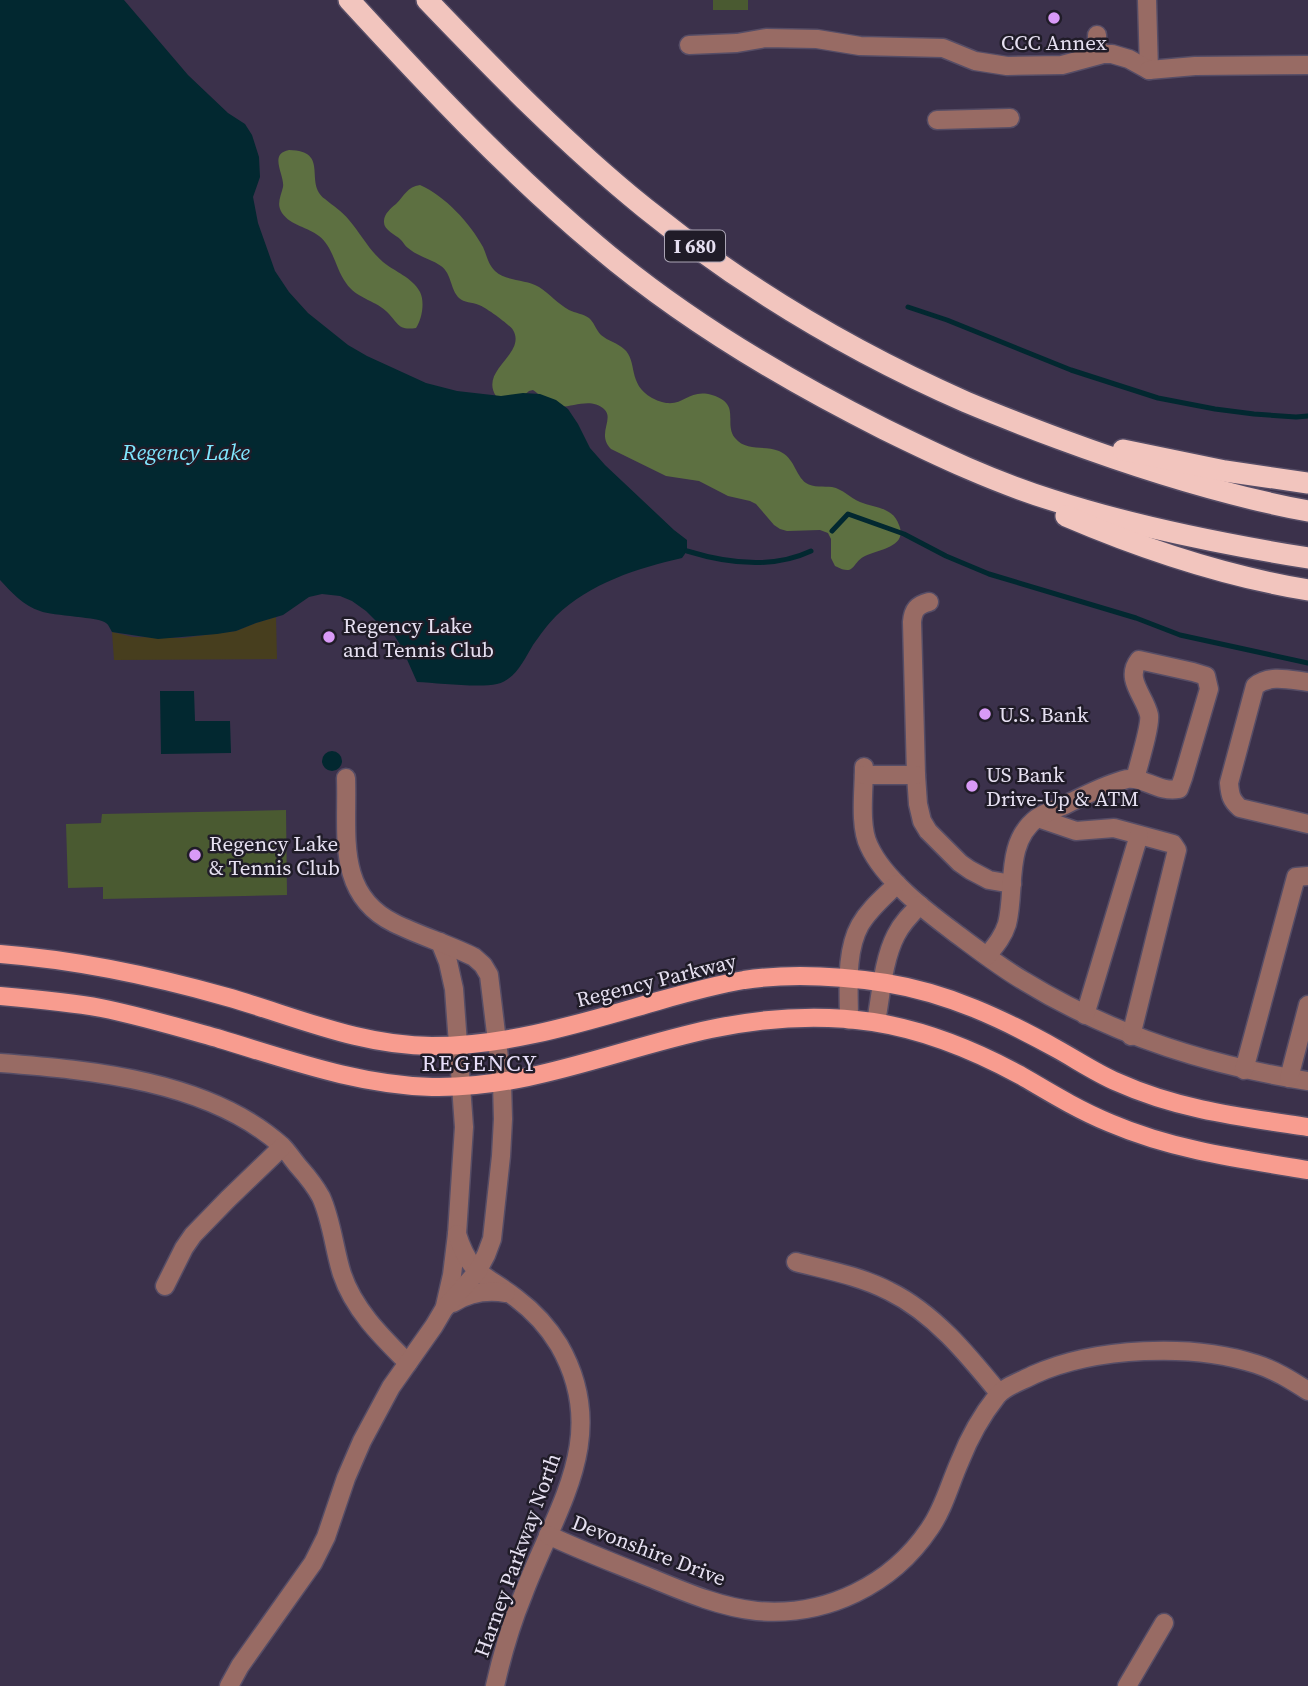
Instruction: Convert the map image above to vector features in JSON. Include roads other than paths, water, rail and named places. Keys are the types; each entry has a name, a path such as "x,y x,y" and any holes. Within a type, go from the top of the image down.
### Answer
{"highway":[{"name":"I 680","path":"349,0 514,174 598,247 647,285 702,325 767,366 914,443 992,479 1115,518 1200,538 1308,558"},
{"name":"I 680","path":"428,0 483,59 578,151 647,210 777,302 863,352 942,391 1012,421 1120,461 1173,479 1308,511"},
{"path":"1012,421 1179,462 1308,483"},
{"path":"992,479 1065,516 1137,544 1231,573 1308,590"}],"main road":[{"name":"Regency Parkway","path":"0,954 54,959 139,974 340,1032 410,1045 458,1045 496,1041 565,1027 734,982 787,976 883,983 933,994 980,1010 1116,1082 1155,1097 1224,1115 1308,1127"},
{"path":"0,996 72,1004 127,1014 345,1076 401,1085 461,1087 502,1083 561,1070 728,1026 791,1018 876,1022 934,1037 973,1052 1098,1118 1159,1141 1219,1156 1308,1170"}],"street":[{"path":"1147,0 1149,70"},
{"path":"1097,35 1098,55"},
{"path":"689,45 737,43 766,38 817,38 860,46 943,48 975,61 1007,66 1062,65 1112,54 1149,70 1195,66 1308,65"},
{"path":"937,120 1010,118"},
{"path":"929,602 917,607 912,622 919,814 928,831 960,863 979,876 1012,884"},
{"path":"987,957 1002,937 1007,924 1018,842 1038,818 1103,787 1130,778 1169,791 1179,789 1209,689 1206,676 1139,660 1135,666 1133,680 1150,718 1135,779"},
{"path":"1308,682 1271,679 1262,680 1255,686 1229,783 1233,802 1240,808 1308,824"},
{"path":"916,775 864,771 866,840 880,864 897,884 942,923 1024,981 1085,1015 1131,1036 1244,1070 1308,1081"},
{"path":"229,1686 240,1666 313,1563 326,1537 362,1441 391,1387 444,1309 477,1272 492,1239 503,1112 492,988 487,971 474,957 393,923 368,906 352,879 348,859 346,778"},
{"path":"1038,818 1076,831 1114,828 1173,844 1177,850 1131,1036"},
{"path":"1085,1015 1139,835"},
{"path":"1244,1070 1302,877"},
{"path":"849,1020 849,979 853,945 860,925 897,884"},
{"path":"876,1022 895,937 907,918 920,905"},
{"path":"440,942 451,974 464,1143 457,1234 444,1309"},
{"path":"1289,1078 1308,1005"},
{"path":"0,1063 100,1073 183,1092 233,1113 253,1125 282,1147 311,1181 321,1198 342,1274 356,1303 366,1318 408,1363"},
{"path":"165,1286 193,1236 282,1147"},
{"path":"457,1234 466,1259 477,1272"},
{"path":"492,1239 498,1271 510,1293"},
{"path":"796,1262 869,1282 912,1305 943,1331 999,1393 1041,1372 1091,1357 1127,1352 1179,1351 1215,1354 1254,1363 1308,1391"},
{"name":"Harney Parkway North","path":"477,1272 510,1293 531,1311 557,1342 575,1379 582,1430 580,1448 561,1505 523,1594 495,1686"},
{"path":"444,1309 472,1294 495,1291 510,1293"},
{"name":"Devonshire Drive","path":"548,1535 696,1596 733,1607 781,1612 831,1603 880,1580 917,1545 942,1508 971,1437 999,1393"},
{"path":"1127,1686 1164,1623"}],"water":[{"name":"Regency Lake","path":"0,0 124,0 188,75 228,113 245,124 252,135 259,157 260,177 253,197 258,223 275,271 308,313 348,345 426,383 457,391 501,396 540,394 556,400 568,409 590,448 605,465 687,540 687,551 682,558 615,578 584,594 550,622 523,663 509,678 504,682 489,685 417,682 394,635 386,631 366,611 340,596 322,594 309,597 283,615 236,631 158,639 112,632 106,623 95,619 40,611 18,598 0,580"},
{"path":"160,691 194,691 195,721 230,721 231,753 161,754"},
{"path":"328,751 336,751 342,761 336,771 328,771 322,765 322,757"}],"waterway":[{"path":"908,307 1071,370 1158,398 1254,414 1308,416"},
{"path":"832,531 848,514 904,534 989,574 1136,618 1180,635 1308,663"},
{"path":"687,551 717,559 749,562 781,560 811,551"}],"place":[{"name":"CCC Annex","path":"1054,18"},
{"name":"Regency Lake and Tennis Club","path":"329,637"},
{"name":"U.S. Bank","path":"985,714"},
{"name":"US Bank Drive-Up & ATM","path":"972,786"},
{"name":"Regency Lake & Tennis Club","path":"195,855"}],"district":[{"name":"REGENCY","path":"480,1063"}]}
